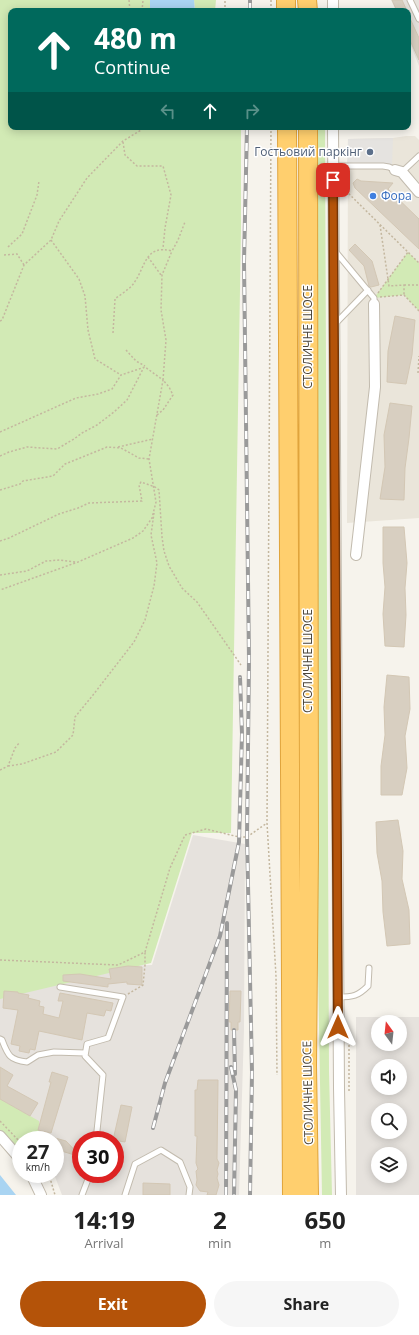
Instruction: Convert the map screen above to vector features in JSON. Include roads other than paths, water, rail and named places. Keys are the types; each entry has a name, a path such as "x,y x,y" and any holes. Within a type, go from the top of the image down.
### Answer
{"highway":[{"name":"СТОЛИЧНЕ ШОСЕ","path":"287,130 292,1195"},
{"name":"СТОЛИЧНЕ ШОСЕ","path":"308,130 309,848 307,1066 309,1195"}],"street":[{"path":"333,130 338,997 341,1195"},
{"path":"398,171 419,192"},
{"path":"356,555 375,387 374,301"},
{"path":"0,1136 12,1150"},
{"path":"35,1183 41,1195"}],"lane":[{"path":"410,0 419,19"},
{"path":"333,166 383,166 398,171 419,157"},
{"path":"334,250 368,290 374,301"},
{"path":"335,325 368,290"},
{"path":"338,997 351,997 359,994 368,986 369,968"},
{"path":"60,987 123,997 108,1038 87,1044 85,1053 85,1056 103,1075 97,1131"},
{"path":"0,1039 2,1040 8,1054 15,1061 27,1062 38,1055 54,1052 85,1053"},
{"path":"125,1195 135,1164 162,1150 180,1162 190,1187 189,1195"},
{"path":"82,1195 87,1183"}],"water":[{"path":"150,0 194,0 195,8 150,8"},
{"path":"0,1175 16,1195 0,1195"}],"railway":[{"path":"250,0 250,8"},
{"path":"247,130 244,262 249,659 247,837 252,1072 250,1195"},
{"path":"153,1128 165,1083 220,936 239,842 242,734 240,677"},
{"path":"226,1195 227,923"},
{"path":"234,1030 235,1074"},
{"path":"231,1067 236,1090 234,1195"}],"place":[{"name":"Гостьовий паркінг","path":"370,152"},
{"name":"Фора","path":"373,196"}]}
